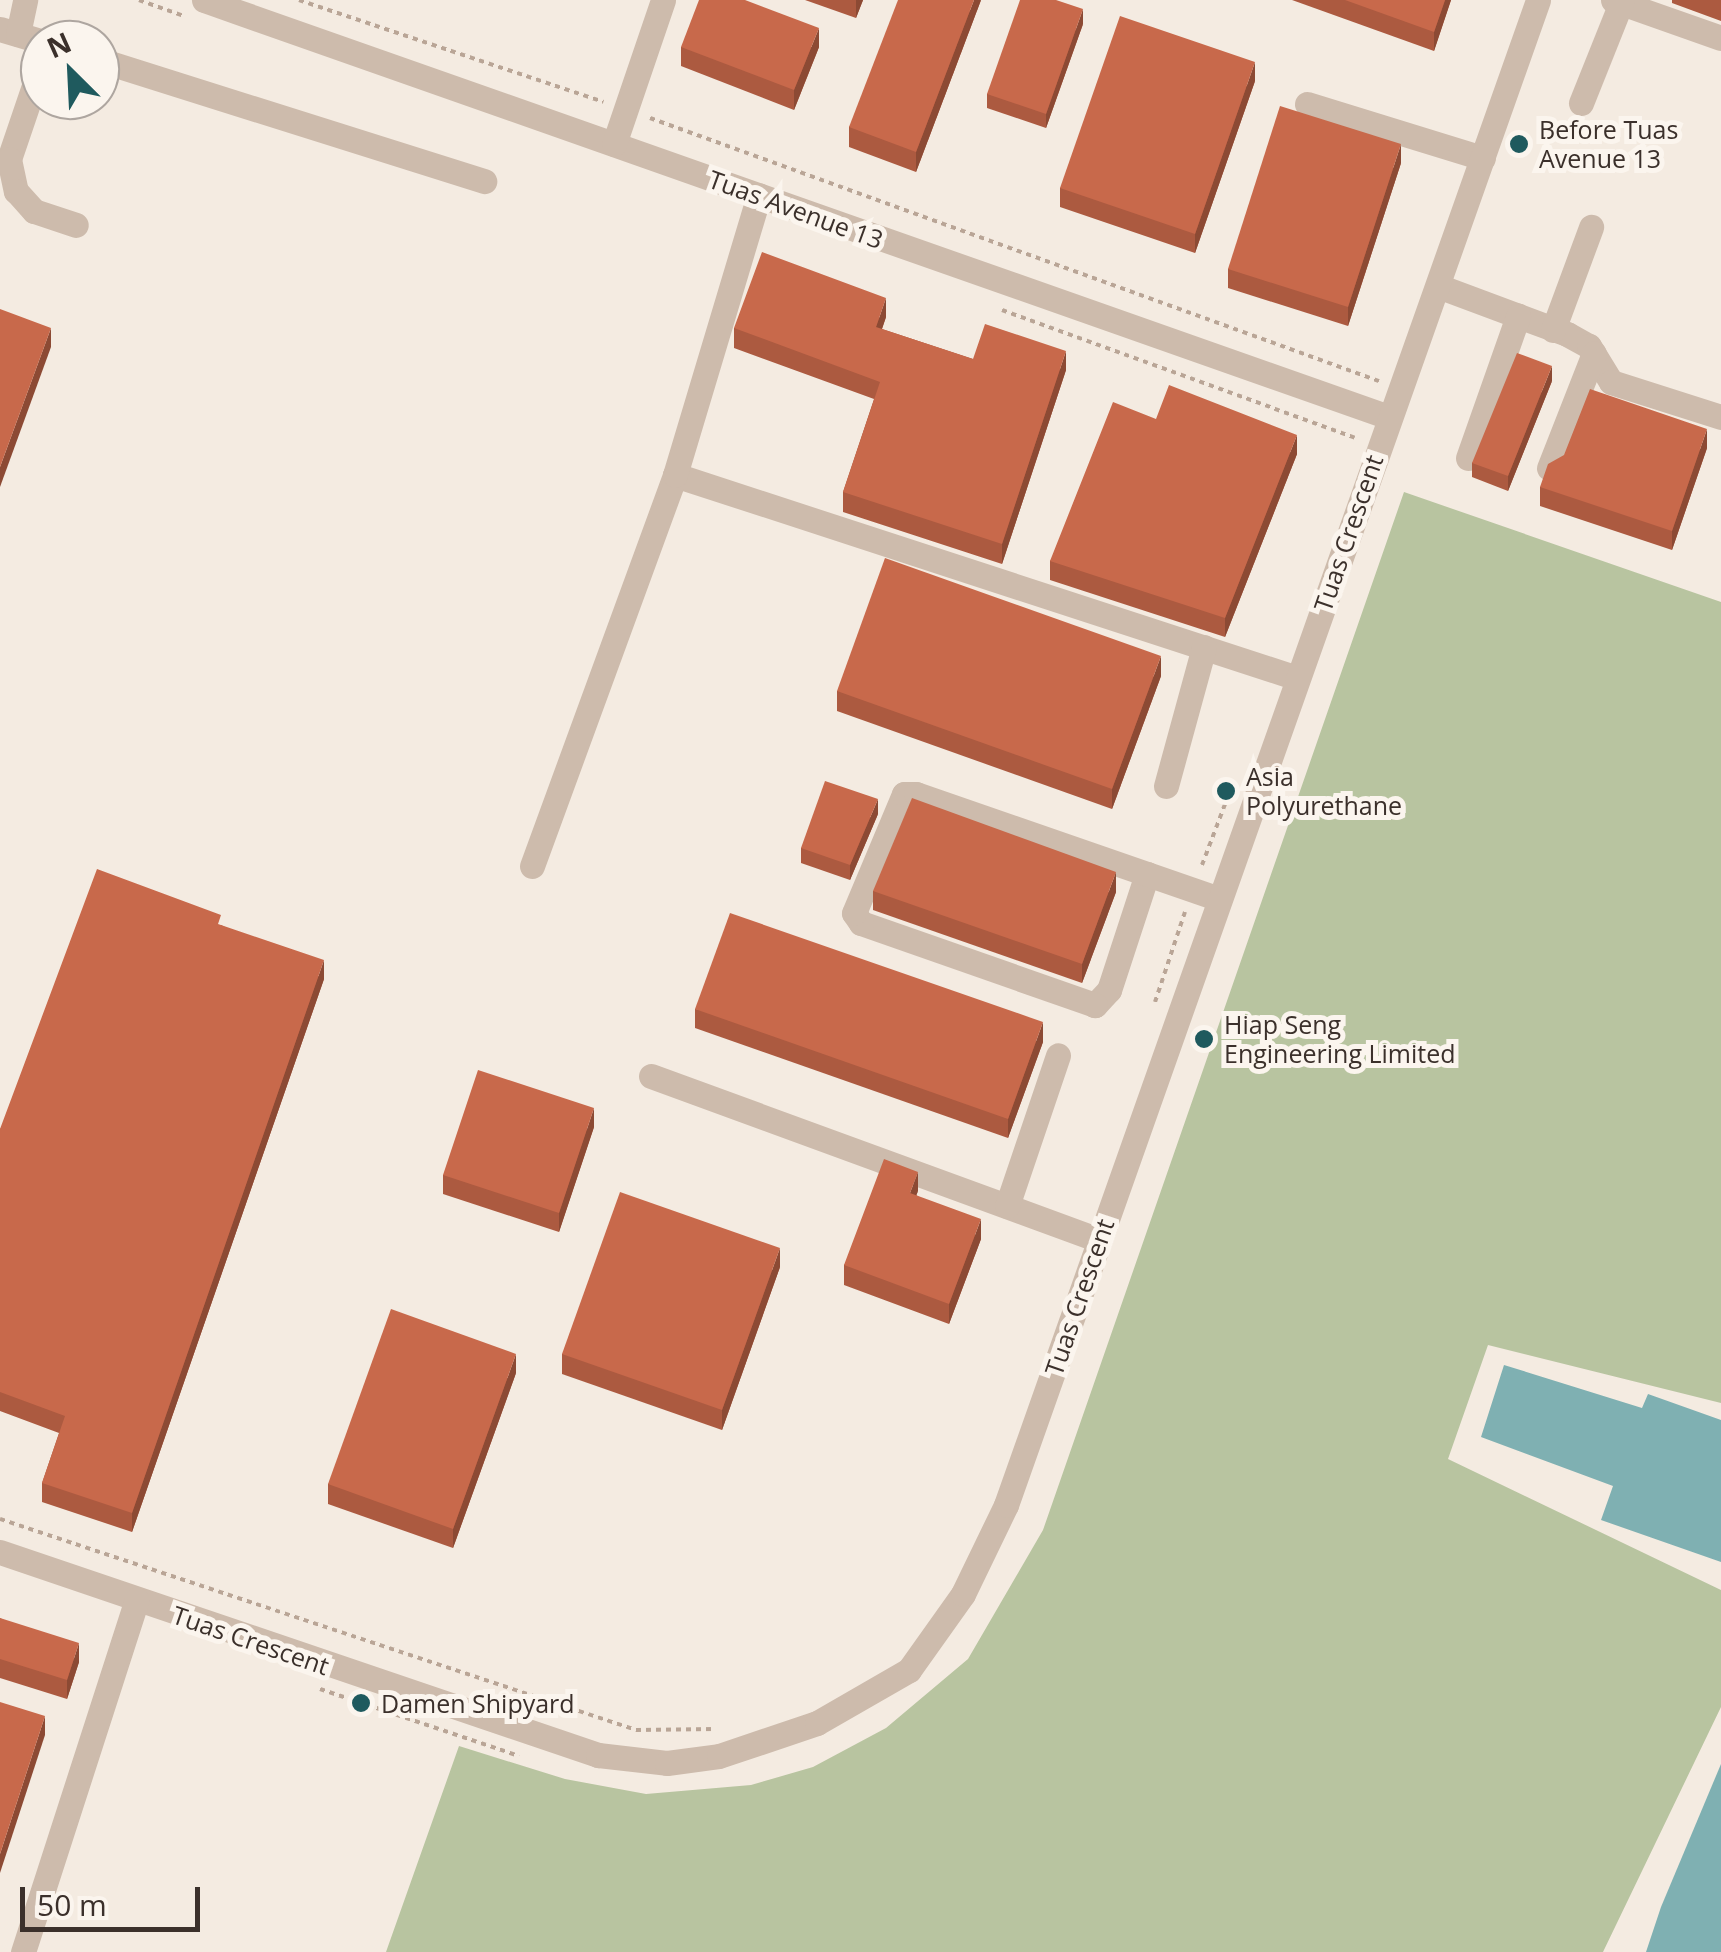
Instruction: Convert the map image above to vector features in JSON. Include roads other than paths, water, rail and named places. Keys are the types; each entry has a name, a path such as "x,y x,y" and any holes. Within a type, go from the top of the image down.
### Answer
{"street":[{"path":"19,35 26,0"},
{"name":"Tuas Avenue 13","path":"204,0 1376,413"},
{"path":"614,144 663,0"},
{"name":"Tuas Crescent","path":"0,1552 598,1755 667,1764 719,1756 818,1723 910,1670 964,1594 1006,1505 1232,887 1376,413 1438,286 1538,0"},
{"path":"1581,103 1617,1 1721,38"},
{"path":"120,66 484,181"},
{"path":"1307,104 1483,158"},
{"path":"22,120 9,159 16,190 34,211 76,225"},
{"path":"532,866 675,474 759,195"},
{"path":"1554,330 1591,228"},
{"path":"1438,286 1554,330 1594,353 1610,382 1721,417"},
{"path":"1468,458 1518,316"},
{"path":"1549,468 1594,353"},
{"path":"675,474 1297,678"},
{"path":"1166,786 1204,647"},
{"path":"1147,874 1109,990 1095,1005 862,923 854,913 904,794 1147,874 1192,890 1232,887"},
{"path":"1008,1206 1058,1055"},
{"path":"651,1076 1100,1240"},
{"path":"23,1952 137,1600"}],"water":[{"path":"1504,1365 1642,1408 1648,1394 1721,1420 1721,1562 1601,1520 1613,1486 1481,1437"},
{"path":"1721,1764 1721,1952 1646,1952 1661,1907"}],"place":[{"name":"Before Tuas Avenue 13","path":"1519,144"},
{"name":"Asia Polyurethane","path":"1226,791"},
{"name":"Hiap Seng Engineering Limited","path":"1204,1039"},
{"name":"Damen Shipyard","path":"361,1703"}]}
